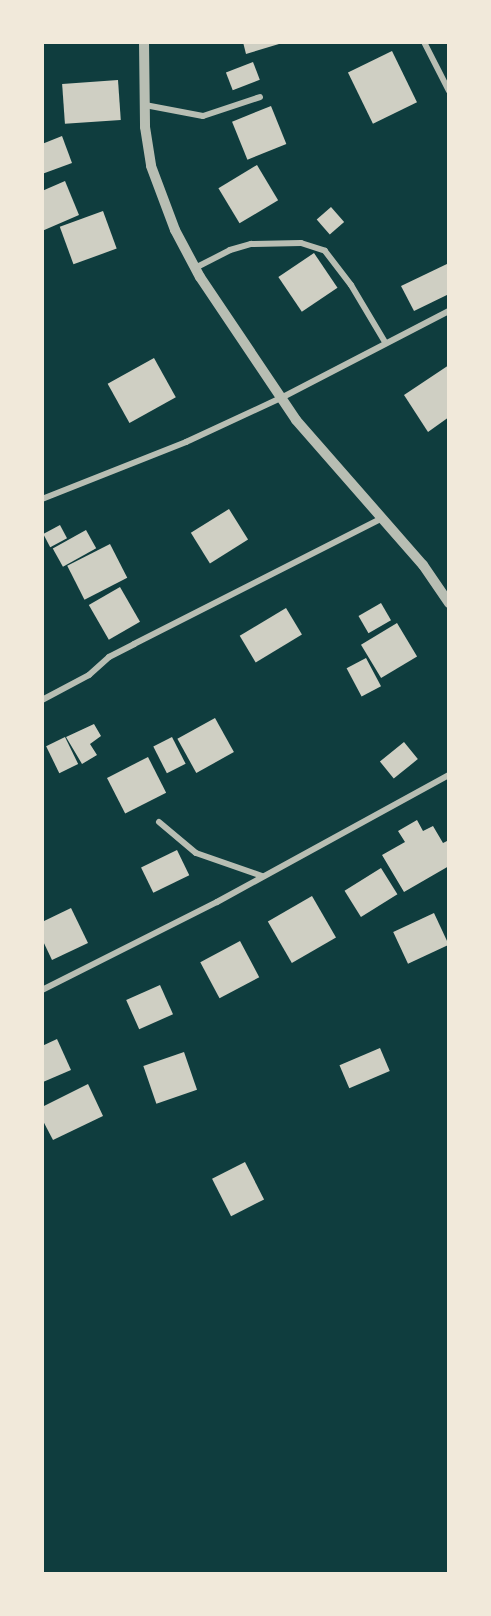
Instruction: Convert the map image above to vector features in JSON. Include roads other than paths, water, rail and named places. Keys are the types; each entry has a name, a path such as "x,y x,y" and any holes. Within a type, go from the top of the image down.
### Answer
{"street":[{"path":"144,42 145,105 150,166 176,230 195,268 239,339 296,420 423,565 449,603"},
{"path":"424,42 449,91"},
{"path":"145,105 203,116 260,98"},
{"path":"195,268 230,250 251,244 301,243 325,252 351,285 385,342"},
{"path":"42,499 186,442 281,398 385,342 449,311"},
{"path":"42,700 89,675 110,657 134,644 382,518"},
{"path":"42,990 217,902 449,774"},
{"path":"159,822 195,853 262,876"}]}
